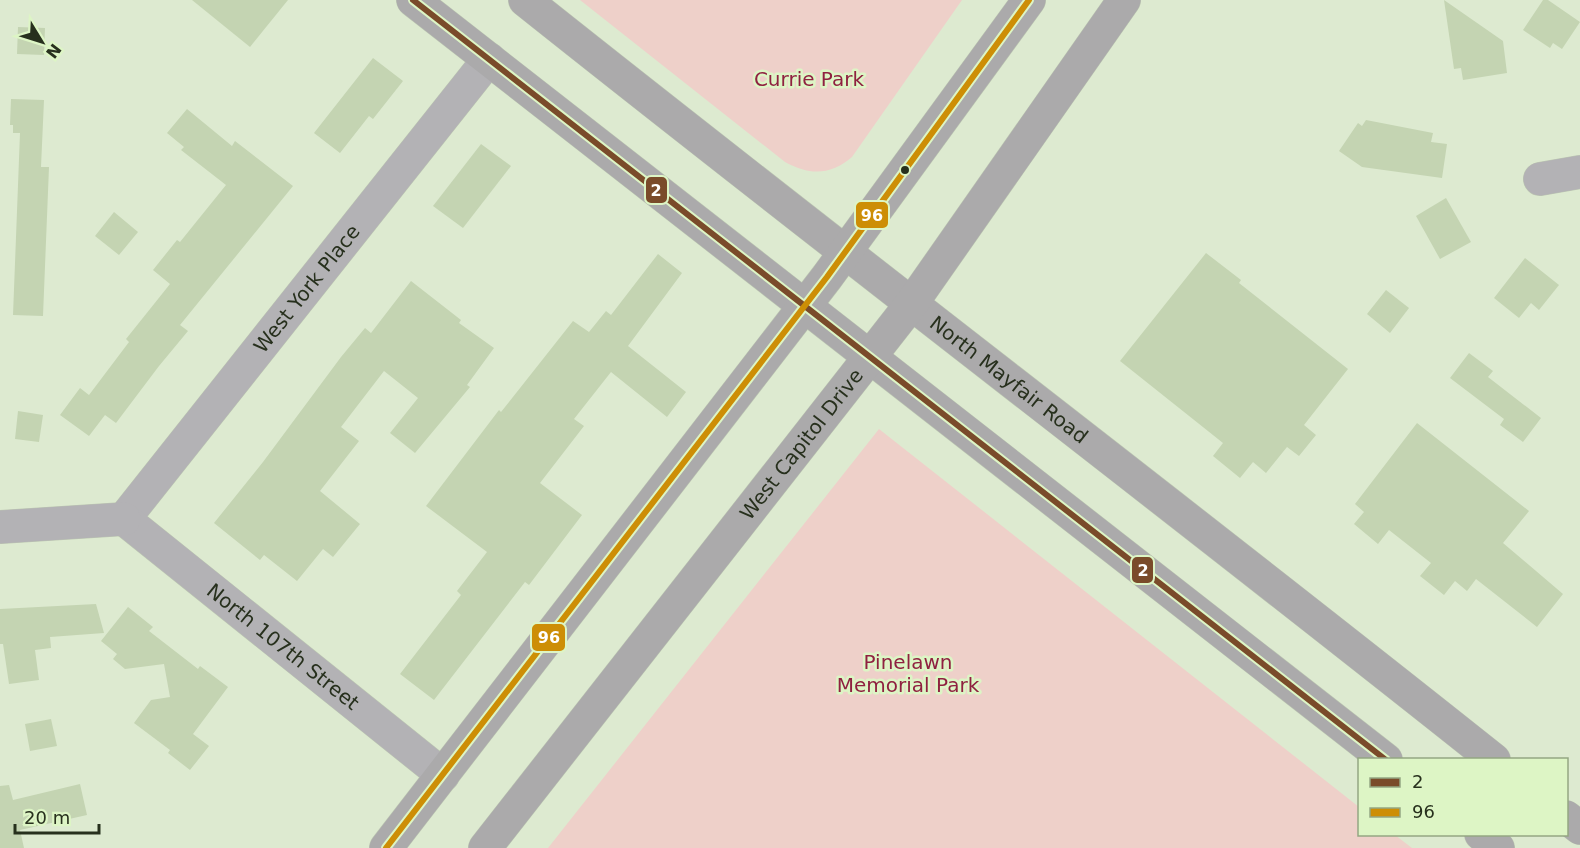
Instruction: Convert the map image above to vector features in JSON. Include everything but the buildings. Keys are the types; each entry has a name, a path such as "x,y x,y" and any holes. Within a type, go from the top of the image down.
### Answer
{"main road":[{"path":"413,0 806,304 1385,758"},
{"name":"North Mayfair Road","path":"525,0 845,254 912,303 1493,758"},
{"path":"386,848 845,254 1029,0"},
{"name":"West Capitol Drive","path":"485,848 912,303 1124,0"},
{"path":"1568,819 1580,828"},
{"path":"1483,836 1498,848"}],"street":[{"name":"West York Place","path":"124,519 489,59"},
{"path":"1540,179 1580,172"},
{"path":"0,526 124,519"},
{"name":"North 107th Street","path":"124,519 443,775"}],"green space":[{"name":"Currie Park","path":"580,0 962,0 852,157 836,168 819,172 802,169 785,162"},
{"name":"Pinelawn Memorial Park","path":"879,429 1358,806 1358,836 1396,836 1412,848 548,848"}],"transit line":[{"name":"2","path":"413,0 1383,758"},
{"name":"96","path":"386,848 827,277 1029,0"}]}
